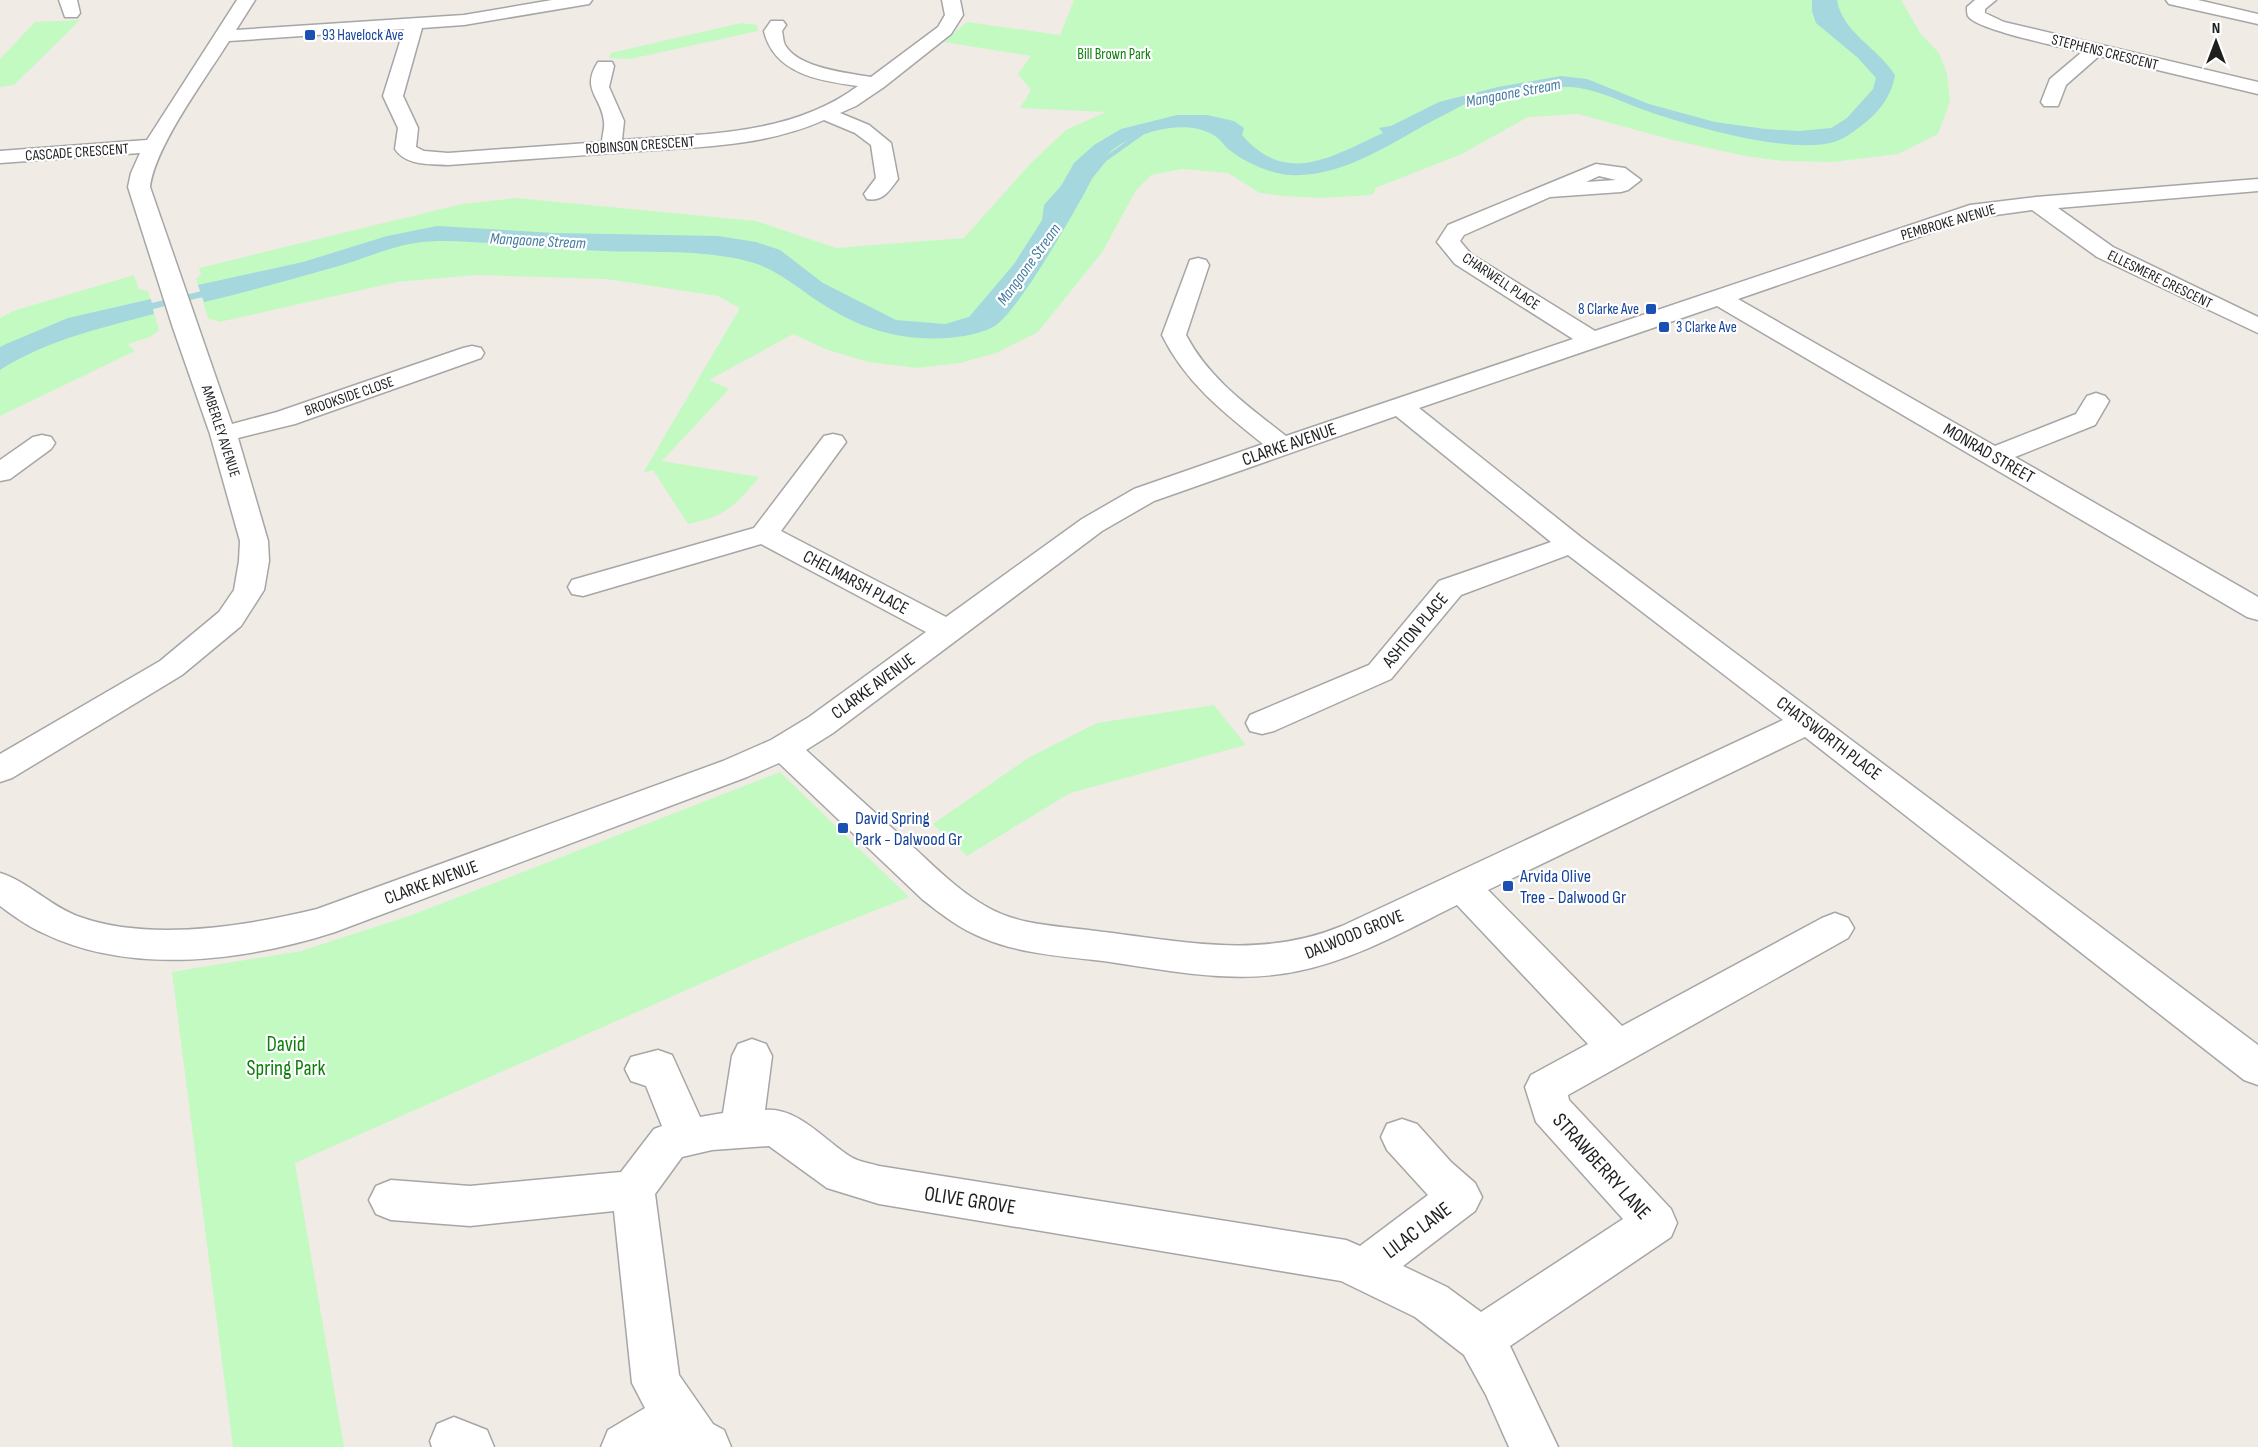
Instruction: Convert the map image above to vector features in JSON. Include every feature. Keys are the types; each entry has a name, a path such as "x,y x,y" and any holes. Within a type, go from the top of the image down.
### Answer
{"street":[{"name":"AMBERLEY AVENUE","path":"0,770 171,668 230,619 249,590 254,561 254,541 224,434 169,282 139,187 141,173 154,146 246,0"},
{"path":"224,36 501,16 544,4 583,0"},
{"name":"ROBINSON CRESCENT","path":"414,24 393,96 408,128 405,149 419,157 448,159 738,137 800,124 849,102 945,30 954,15 951,0"},
{"name":"STEPHENS CRESCENT","path":"1987,0 1976,7 1975,11 1976,15 1988,23 2258,88"},
{"path":"2175,0 2258,19"},
{"path":"777,25 773,31 776,44 790,60 804,68 877,83"},
{"path":"2051,102 2057,83 2095,50"},
{"path":"605,66 599,87 614,121 611,147"},
{"path":"825,114 862,129 881,143 887,179 875,194"},
{"name":"CASCADE CRESCENT","path":"0,157 154,146"},
{"name":"PEMBROKE AVENUE","path":"1719,297 1949,218 1989,208 2258,186"},
{"name":"CHARWELL PLACE","path":"1549,191 1456,230 1448,242 1464,259 1592,340"},
{"name":"ELLESMERE CRESCENT","path":"2036,203 2105,252 2258,326"},
{"path":"1197,266 1174,334 1182,355 1197,373 1282,446"},
{"name":"CLARKE AVENUE","path":"0,887 35,911 66,928 141,943 182,945 231,942 277,934 369,906 735,769 783,748 821,725 1092,525 1144,495 1719,297"},
{"name":"MONRAD STREET","path":"1719,297 2258,610"},
{"name":"BROOKSIDE CLOSE","path":"224,434 286,418 472,353"},
{"path":"1994,456 2086,420 2096,401"},
{"name":"CHATSWORTH PLACE","path":"1400,406 1572,543 2258,1068"},
{"path":"583,587 764,534 833,442"},
{"path":"0,473 42,443"},
{"name":"CHELMARSH PLACE","path":"764,534 948,631"},
{"name":"ASHTON PLACE","path":"1262,723 1380,672 1450,588 1572,543"},
{"name":"DALWOOD GROVE","path":"783,748 957,907 984,924 1014,933 1221,961 1261,961 1295,957 1344,941 1808,722"},
{"path":"1461,886 1617,1047"},
{"name":"STRAWBERRY LANE","path":"1480,1339 1654,1223 1551,1109 1545,1087 1835,928"},
{"path":"741,1130 752,1056"},
{"path":"645,1069 658,1067 688,1138"},
{"name":"OLIVE GROVE","path":"633,1190 669,1142 712,1132 776,1127 842,1175 879,1185 1346,1261 1431,1302 1480,1339 1503,1379 1534,1447"},
{"name":"LILAC LANE","path":"1363,1270 1460,1197 1436,1175 1402,1137"},
{"path":"390,1200 470,1206 633,1190 656,1383 693,1432 625,1447"}],"green space":[{"name":"Bill Brown Park","path":"1074,0 1901,0 1921,34 1939,53 1947,74 1950,101 1938,134 1898,154 1833,162 1782,161 1745,156 1673,140 1578,114 1528,117 1462,154 1375,188 1375,192 1371,195 1322,198 1260,193 1228,173 1182,169 1151,175 1136,190 1103,251 1038,332 996,353 960,363 917,368 869,362 828,350 793,334 709,380 729,389 662,461 759,477 729,508 711,518 688,524 653,470 643,473 740,308 718,296 606,279 476,275 397,282 219,322 208,318 196,279 201,274 199,268 462,204 516,198 756,221 836,248 964,238 1031,163 1066,130 1106,112 1020,108 1031,90 1018,74 1031,56 944,42 967,22 1060,35"},
{"path":"80,20 14,85 0,87 0,59 35,22"},
{"path":"741,23 757,25 758,31 630,59 609,58 611,53"},
{"path":"134,275 139,289 148,291 159,330 150,337 128,344 135,351 0,416 0,318 13,311"},
{"path":"1214,705 1246,745 1070,793 967,856 933,824 1028,758 1097,723"},
{"name":"David Spring Park","path":"780,772 909,897 793,943 295,1163 344,1447 233,1447 172,972 301,951 412,915"}],"water":[{"path":"1812,0 1837,0 1840,11 1853,31 1888,65 1895,75 1885,101 1876,112 1855,131 1838,141 1815,145 1793,145 1741,137 1666,117 1586,89 1574,87 1509,93 1472,101 1367,157 1329,171 1309,174 1289,175 1273,172 1235,154 1217,137 1204,131 1193,128 1169,128 1123,143 1109,153 1042,266 1015,305 993,327 964,336 910,337 876,330 829,308 765,267 729,257 694,253 434,241 396,247 342,265 204,302 198,285 303,262 387,236 437,226 554,233 718,236 756,242 780,250 823,283 896,320 945,324 969,317 1014,264 1042,220 1044,205 1061,186 1074,163 1094,145 1121,129 1177,115 1207,115 1234,121 1244,128 1242,135 1259,151 1276,160 1293,163 1310,162 1364,142 1383,133 1379,128 1391,126 1439,102 1498,87 1561,76 1587,79 1649,104 1715,122 1799,131 1831,128 1847,118 1873,89 1876,78 1858,58 1816,23 1812,11"},
{"path":"151,299 154,314 55,343 0,370 0,347 6,344 68,318"}],"waterway":[{"name":"Mangaone Stream","path":"1092,175 1104,160 1142,133"},
{"name":"Mangaone Stream","path":"144,308 211,292"}],"place":[{"name":"93 Havelock Ave","path":"310,35"},
{"name":"8 Clarke Ave","path":"1651,309"},
{"name":"3 Clarke Ave","path":"1664,327"},
{"name":"David Spring Park - Dalwood Gr","path":"843,828"},
{"name":"Arvida Olive Tree - Dalwood Gr","path":"1508,886"}]}
